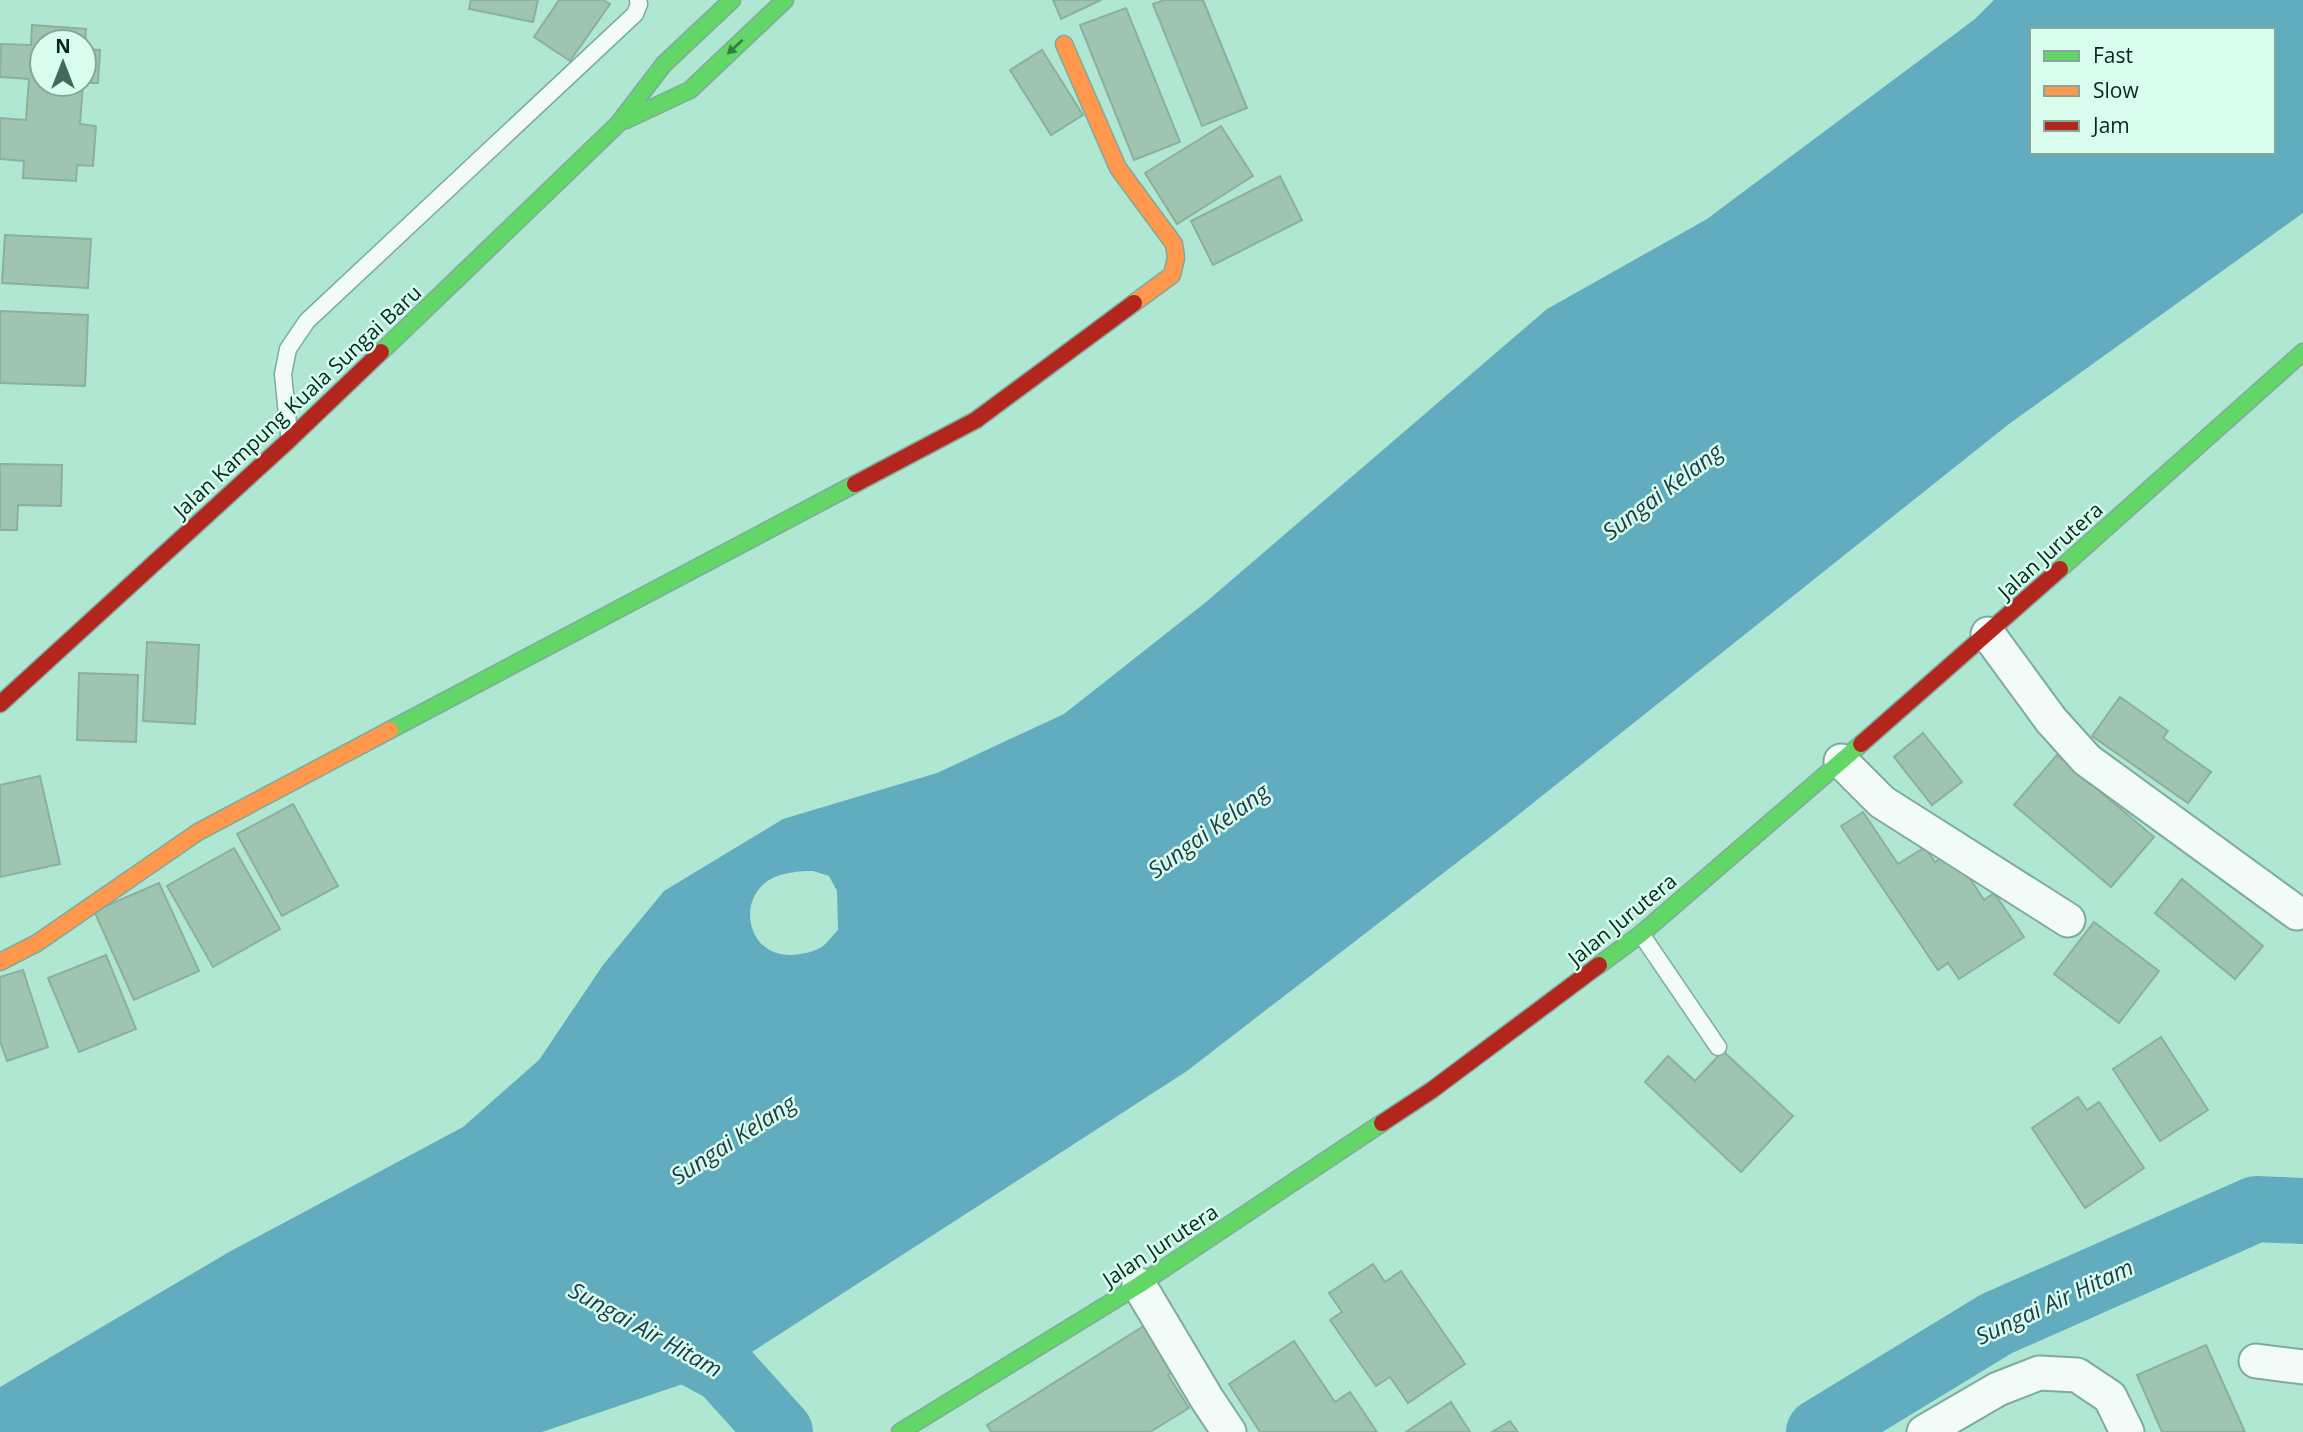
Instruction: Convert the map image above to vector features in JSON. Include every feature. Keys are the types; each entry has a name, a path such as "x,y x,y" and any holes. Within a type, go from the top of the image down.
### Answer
{"street":[{"name":"Jalan Kampung Kuala Sungai Baru","path":"0,704 289,440 618,124 664,64 732,0"},
{"name":"Jalan Kampung Kuala Sungai Baru","path":"618,124 690,90 785,0"},
{"path":"0,962 37,943 198,832 976,420 1172,275 1176,258 1174,244 1118,169 1064,44"},
{"name":"Jalan Jurutera","path":"900,1432 1139,1285 1432,1090 1641,934 1988,634 2303,352"},
{"path":"1988,634 2051,720 2087,760 2297,913"},
{"path":"1841,761 1882,802 2068,920"},
{"path":"1139,1285 1229,1432"},
{"path":"2256,1361 2303,1367"},
{"path":"1924,1432 1998,1389 2039,1373 2077,1375 2110,1397 2127,1432"}],"lane":[{"path":"289,440 283,374 288,349 307,321 635,14 638,0"},
{"path":"1641,934 1718,1047"}],"water":[{"name":"Sungai Kelang","path":"1994,0 2303,0 2303,213 2009,424 1503,827 1187,1071 724,1370 542,1432 0,1432 0,1387 229,1252 463,1127 539,1060 603,965 664,891 783,819 937,773 1064,714 1206,602 1547,309 1707,219 1975,19","holes":["813,871 829,876 837,891 838,930 825,944 804,953 776,953 764,946 755,936 750,910 762,885 775,877 794,872"]}],"building":[{"path":"471,0 538,0 533,22 469,9"},
{"path":"559,0 603,0 610,4 570,61 534,37"},
{"path":"1053,0 1101,0 1061,19"},
{"path":"1164,0 1203,0 1247,108 1202,126 1153,4"},
{"path":"1126,8 1180,142 1134,160 1080,25"},
{"path":"32,25 72,28 32,28"},
{"path":"1,44 28,45 28,79 0,77"},
{"path":"98,50 100,50 98,83"},
{"path":"1042,50 1083,115 1051,135 1010,70"},
{"path":"28,93 28,98 82,98 80,124 96,126 93,166 77,165 76,181 23,178 24,161 0,159 0,118 26,120"},
{"path":"1221,126 1253,176 1177,224 1145,173"},
{"path":"1280,176 1302,220 1213,265 1191,221"},
{"path":"5,235 91,239 88,288 2,283"},
{"path":"0,311 88,315 85,386 0,383"},
{"path":"0,464 62,465 61,506 18,505 17,530 0,530"},
{"path":"147,642 199,645 195,724 143,721"},
{"path":"79,673 138,675 136,742 77,740"},
{"path":"2120,697 2168,731 2163,738 2211,772 2188,803 2092,736"},
{"path":"1923,733 1962,782 1932,805 1894,757"},
{"path":"2057,755 2154,837 2111,887 2014,805"},
{"path":"40,776 60,864 0,877 0,785"},
{"path":"293,804 338,886 282,916 237,834"},
{"path":"1863,812 1898,864 1925,847 1935,862 1952,851 1984,900 1994,893 2024,937 1959,979 1948,963 1938,970 1841,826"},
{"path":"234,848 280,929 213,967 167,886"},
{"path":"2182,879 2263,946 2235,979 2155,913"},
{"path":"159,883 199,971 134,1000 94,911"},
{"path":"2094,922 2159,971 2119,1023 2054,974"},
{"path":"106,955 136,1029 79,1052 48,978"},
{"path":"23,970 48,1047 7,1061 0,1041 0,977"},
{"path":"2161,1037 2208,1110 2160,1141 2113,1069"},
{"path":"1723,1051 1793,1116 1741,1172 1645,1082 1668,1056 1695,1081"},
{"path":"2078,1097 2087,1110 2099,1102 2144,1168 2085,1208 2032,1128"},
{"path":"1373,1264 1385,1282 1401,1271 1465,1364 1408,1403 1390,1377 1376,1386 1330,1320 1342,1312 1329,1293"},
{"path":"1163,1314 1192,1360 1168,1375 1189,1408 1150,1432 991,1432 987,1425"},
{"path":"1294,1341 1335,1402 1350,1392 1377,1432 1260,1432 1229,1384"},
{"path":"2206,1345 2245,1432 2162,1432 2137,1375"},
{"path":"1451,1402 1470,1432 1406,1432"},
{"path":"1510,1421 1518,1432 1492,1432"}],"waterway":[{"name":"Sungai Air Hitam","path":"1819,1432 1996,1324 2256,1209 2303,1211"},
{"name":"Sungai Air Hitam","path":"645,1327 724,1370 780,1432"}],"traffic: fast":[{"path":"381,352 618,124 664,64 732,0"},
{"path":"626,120 690,90 785,0"},
{"path":"2060,569 2303,352"},
{"path":"390,730 855,484"},
{"path":"1599,965 1641,934 1861,744"},
{"path":"900,1432 1139,1285 1382,1123"}],"traffic: slow":[{"path":"1064,44 1118,168 1174,244 1176,258 1172,275 1134,303"},
{"path":"0,962 37,943 198,832 390,730"}],"traffic: jam":[{"path":"855,484 976,420 1134,303"},
{"path":"0,704 289,440 381,352"},
{"path":"1861,744 2060,569"},
{"path":"1382,1123 1432,1090 1599,965"}]}
